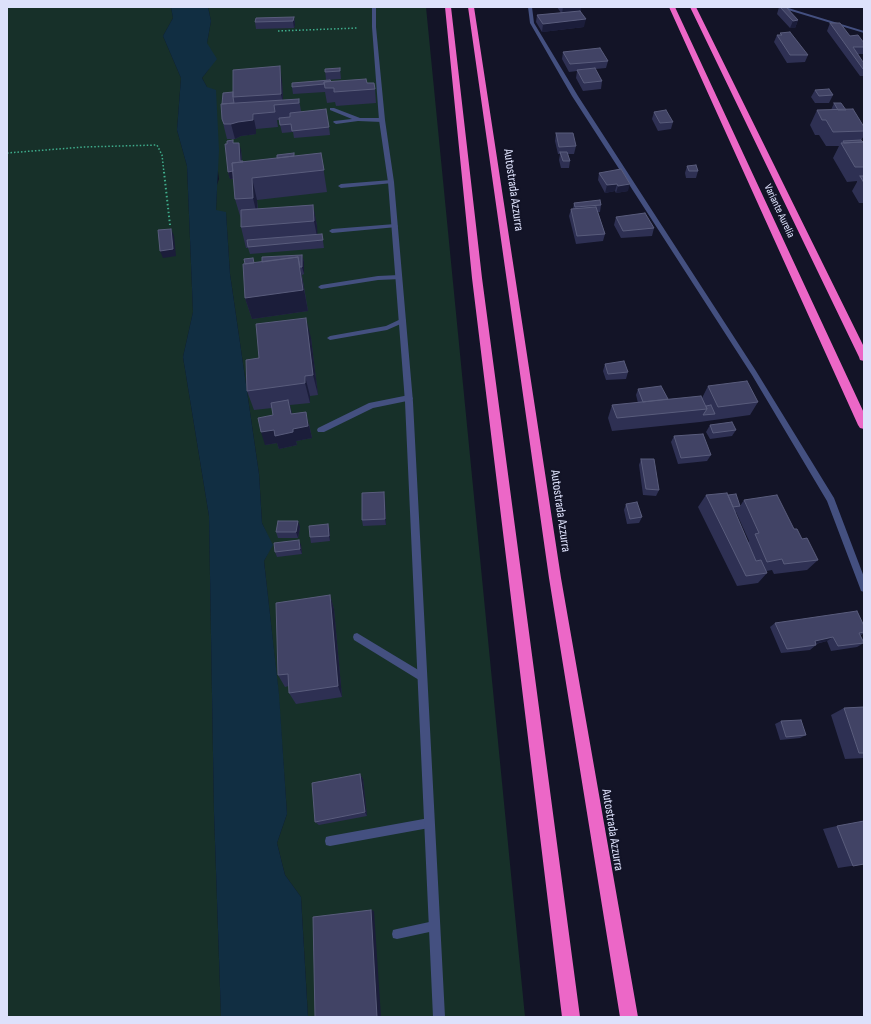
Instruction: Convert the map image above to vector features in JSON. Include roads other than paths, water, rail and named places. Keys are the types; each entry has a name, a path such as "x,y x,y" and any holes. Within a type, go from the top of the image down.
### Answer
{"highway":[{"path":"448,7 477,278 571,1017"},
{"name":"Autostrada Azzurra","path":"472,7 555,578 629,1017"},
{"name":"Variante Aurelia","path":"672,7 864,425"},
{"name":"Variante Aurelia","path":"693,7 864,357"}],"street":[{"path":"374,7 374,27 382,120 391,182 409,398 439,1017"},
{"path":"530,7 532,23 575,96 754,373 831,500 864,588"},
{"path":"780,7 864,32"},
{"path":"332,109 359,120"},
{"path":"336,122 382,120"},
{"path":"340,186 391,182"},
{"path":"332,231 395,226"},
{"path":"321,287 378,278 399,277"},
{"path":"330,338 387,328 403,320"},
{"path":"321,430 372,405 409,398"},
{"path":"357,637 422,677"},
{"path":"330,841 429,823"},
{"path":"397,934 434,926"}],"water":[{"path":"171,7 208,7 211,21 207,43 217,59 202,78 207,87 216,90 219,150 216,210 226,212 230,274 259,474 262,523 273,545 264,561 279,694 287,814 277,843 285,875 301,897 308,1017 221,1017 214,812 209,516 183,357 193,312 187,166 177,130 181,78 163,36 173,18"}]}
